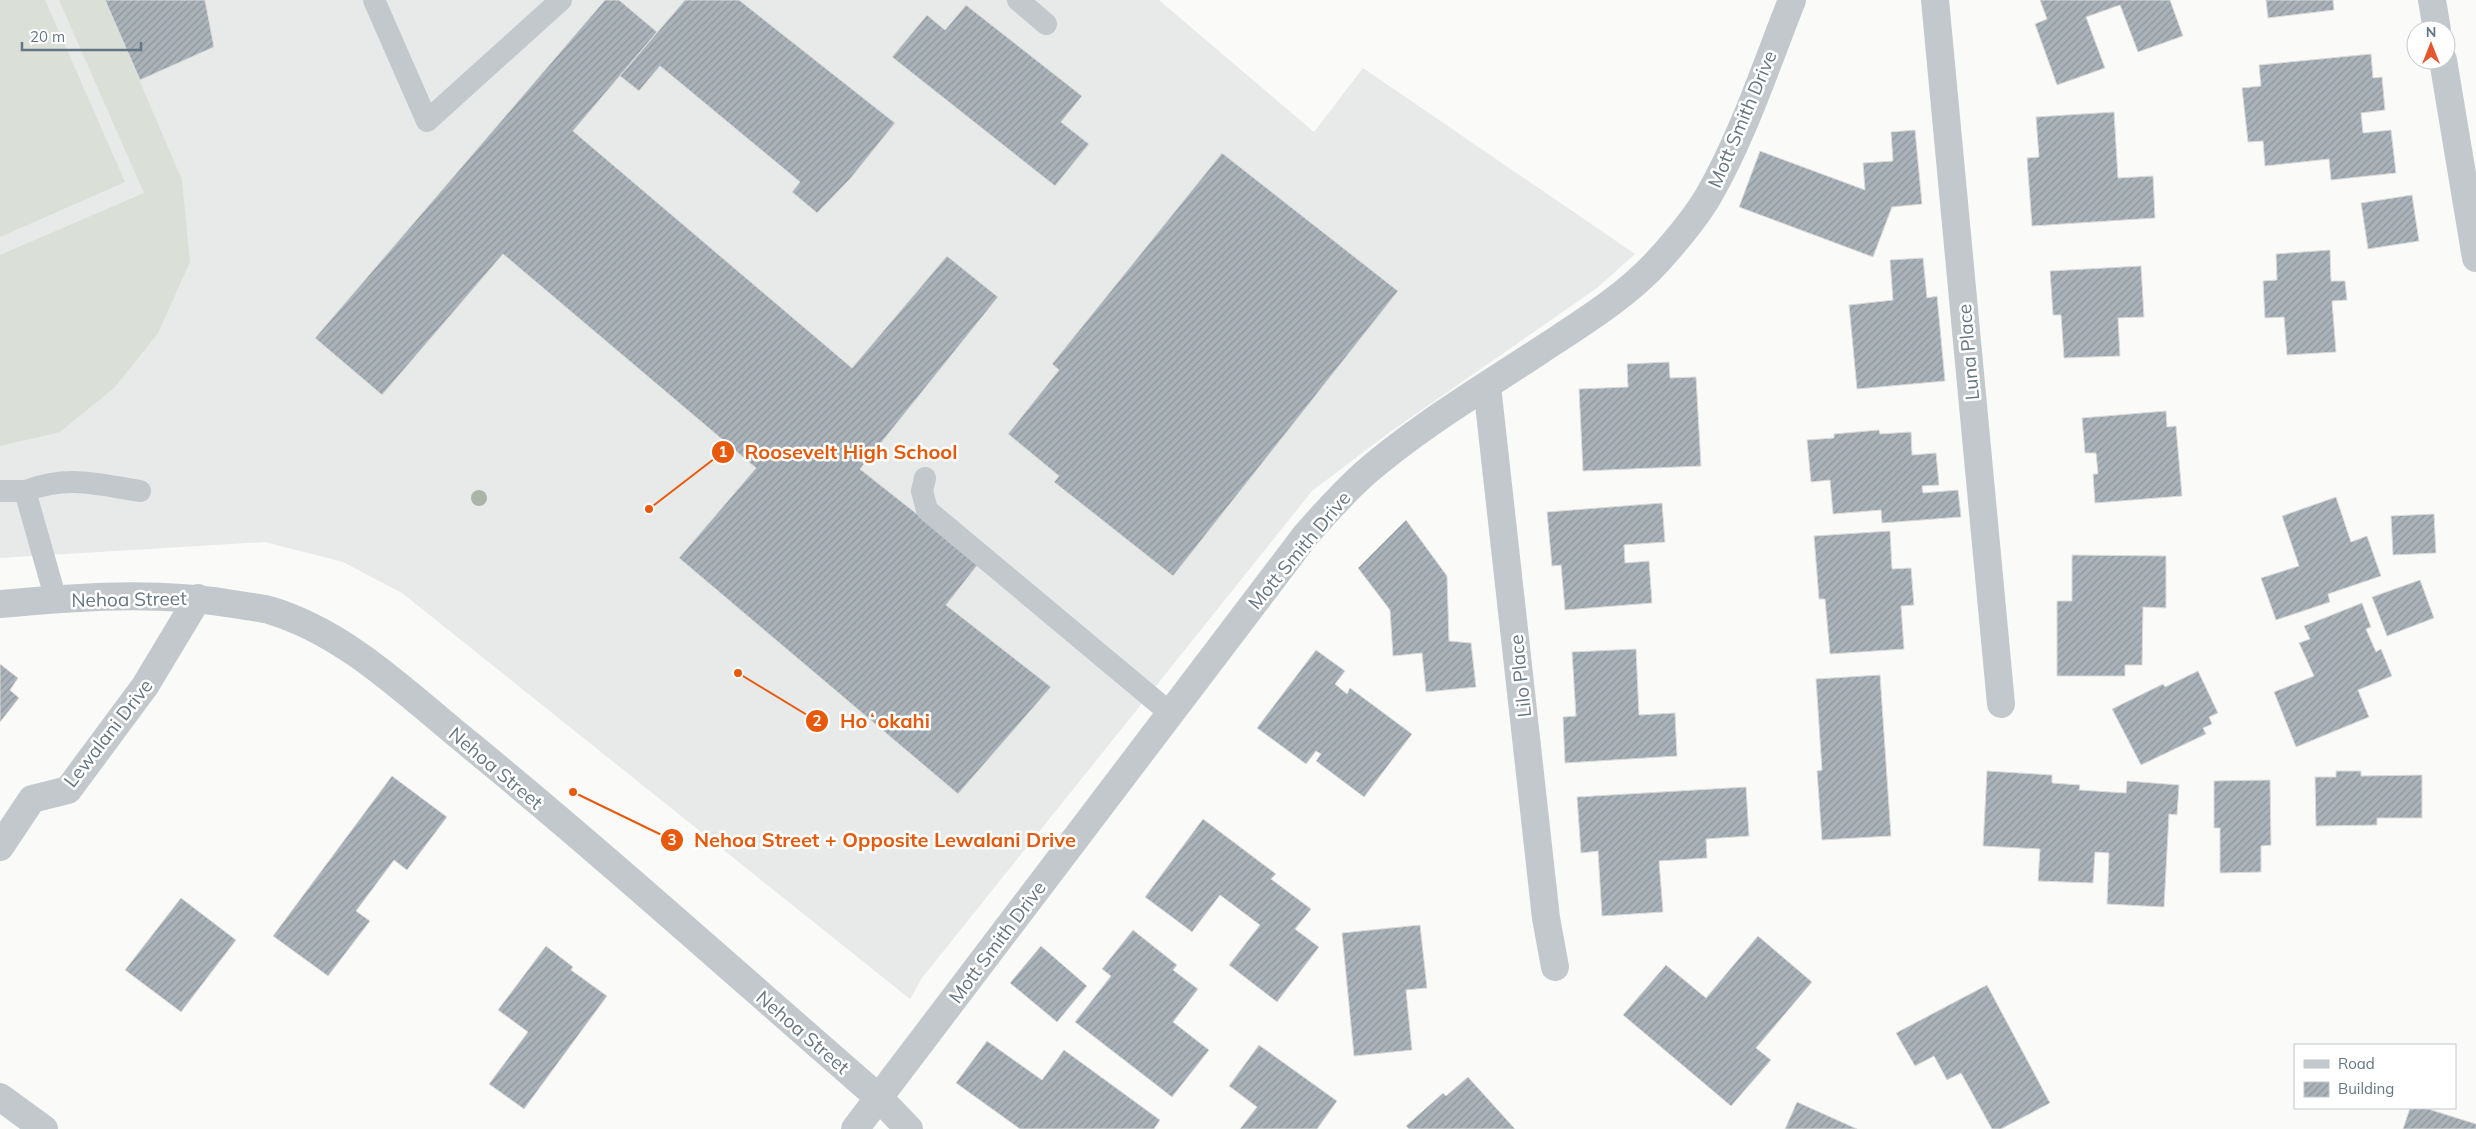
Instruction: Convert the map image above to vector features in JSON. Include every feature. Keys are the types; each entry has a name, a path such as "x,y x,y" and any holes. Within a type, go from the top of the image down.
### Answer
{"street":[{"name":"Mott Smith Drive","path":"855,1129 1305,536 1333,504 1365,474 1404,442 1597,313 1628,289 1657,262 1685,230 1709,195 1728,158 1792,0"},
{"name":"Luna Place","path":"1935,0 2001,704"},
{"path":"2432,0 2435,20"},
{"path":"2445,70 2476,258"},
{"name":"Lilo Place","path":"1487,386 1546,918 1555,966"},
{"name":"Nehoa Street","path":"0,604 123,597 198,598 266,609 301,621 335,639 366,661 511,779 879,1098 909,1129"},
{"name":"Lewalani Drive","path":"0,846 32,799 68,790 145,686 198,598"},
{"path":"0,1097 44,1129"}],"lane":[{"path":"374,0 427,121 561,0"},
{"path":"1018,0 1046,24"},
{"path":"925,478 922,491 927,510 1170,713"},
{"path":"0,491 25,491 48,483 65,481 140,491"},
{"path":"25,491 56,600"}],"shaded area":[{"path":"0,0 1159,0 1314,132 1363,68 1635,254 1597,288 1390,432 1312,491 922,978 910,999 402,593 343,562 265,542 0,558"},
{"path":"0,0 45,0 125,182 0,237"},
{"path":"59,0 105,0 182,180 190,262 158,333 115,387 60,432 0,446 0,255 144,193"}],"building":[{"path":"105,0 205,0 214,47 140,80"},
{"path":"605,0 619,0 657,32 573,131 852,368 947,256 998,297 860,469 979,563 946,605 1051,687 958,794 679,558 756,468 503,254 382,395 315,338"},
{"path":"685,0 739,0 895,123 850,179 817,213 792,192 800,182 660,66 639,91 620,76"},
{"path":"2040,0 2170,0 2183,36 2138,52 2120,5 2086,17 2105,68 2057,85 2035,24 2047,19"},
{"path":"2266,0 2333,0 2334,10 2268,18"},
{"path":"966,5 1082,96 1061,122 1089,144 1055,186 892,57 927,15 945,30"},
{"path":"2371,54 2373,78 2382,77 2385,110 2361,113 2363,133 2391,130 2396,173 2331,180 2329,159 2265,166 2263,141 2248,142 2242,88 2261,86 2259,65"},
{"path":"2114,112 2118,178 2153,176 2155,218 2032,226 2027,158 2039,157 2036,117"},
{"path":"1915,130 1922,204 1892,207 1873,257 1739,207 1760,151 1865,190 1863,163 1893,161 1891,132"},
{"path":"1222,153 1398,291 1173,576 1054,482 1059,476 1008,434 1059,370 1052,364"},
{"path":"2412,195 2419,241 2368,249 2361,203"},
{"path":"2330,250 2331,281 2345,281 2347,300 2332,301 2336,352 2287,355 2284,317 2265,318 2263,281 2277,280 2276,254"},
{"path":"1923,258 1927,298 1937,296 1945,381 1857,389 1849,305 1893,300 1890,260"},
{"path":"2141,266 2144,317 2118,318 2120,356 2064,358 2061,315 2053,315 2050,271"},
{"path":"1669,362 1670,378 1696,377 1701,466 1583,471 1579,389 1628,387 1627,364"},
{"path":"2166,411 2167,427 2176,426 2182,496 2095,503 2093,474 2098,474 2096,453 2085,453 2082,418"},
{"path":"1879,430 1880,434 1911,432 1912,455 1936,453 1939,485 1922,486 1923,493 1958,490 1961,517 1882,523 1881,510 1833,514 1830,480 1811,482 1807,440 1834,438 1834,434"},
{"path":"2336,497 2351,542 2367,536 2381,576 2328,594 2330,602 2276,620 2261,578 2299,566 2282,516"},
{"path":"1662,503 1665,542 1624,545 1625,563 1649,561 1652,603 1565,610 1561,565 1552,566 1547,512"},
{"path":"2434,514 2436,553 2393,555 2391,516"},
{"path":"1406,520 1447,576 1449,641 1471,643 1476,687 1426,692 1422,653 1393,656 1390,610 1358,568"},
{"path":"1890,531 1892,569 1911,568 1914,605 1901,606 1904,649 1830,654 1825,599 1819,599 1814,536"},
{"path":"2072,555 2166,556 2166,608 2143,607 2142,665 2125,665 2125,676 2057,676 2057,601 2072,601"},
{"path":"2420,580 2434,618 2387,636 2372,597"},
{"path":"2362,603 2371,627 2366,629 2376,652 2381,649 2392,676 2358,690 2369,717 2296,747 2274,692 2314,676 2299,643 2310,639 2304,626"},
{"path":"1636,649 1639,715 1675,713 1677,756 1565,763 1563,717 1576,716 1572,652"},
{"path":"1316,650 1345,671 1335,684 1347,694 1350,688 1412,734 1364,797 1316,761 1321,754 1316,751 1306,764 1257,728"},
{"path":"0,664 18,678 10,690 19,698 0,722"},
{"path":"2198,671 2218,713 2209,717 2212,724 2203,728 2206,734 2141,765 2112,709 2163,684 2165,687"},
{"path":"1880,675 1891,836 1822,840 1817,771 1822,770 1816,679"},
{"path":"1987,771 2052,775 2052,783 2080,785 2079,790 2126,793 2127,781 2179,785 2177,815 2169,814 2164,907 2107,904 2109,853 2095,852 2093,883 2038,881 2040,849 1983,846"},
{"path":"2336,771 2361,771 2361,776 2422,775 2422,818 2377,818 2377,825 2316,826 2315,777 2336,777"},
{"path":"392,776 447,817 407,870 394,860 356,911 370,921 328,976 273,936"},
{"path":"2270,780 2271,845 2261,846 2261,872 2220,873 2220,828 2214,828 2214,781"},
{"path":"1746,787 1749,836 1706,839 1707,858 1659,861 1663,912 1602,916 1598,851 1581,853 1577,797"},
{"path":"1203,819 1276,874 1271,879 1311,909 1295,929 1319,947 1277,1002 1229,965 1260,925 1220,895 1192,932 1145,897"},
{"path":"181,898 236,940 181,1012 125,970"},
{"path":"1420,925 1427,988 1406,990 1412,1050 1354,1056 1342,933"},
{"path":"1133,930 1177,965 1173,970 1198,989 1173,1022 1209,1050 1172,1097 1075,1022 1111,976 1102,969"},
{"path":"1758,936 1812,982 1756,1048 1771,1060 1731,1106 1623,1015 1666,965 1706,998"},
{"path":"546,946 573,967 571,970 607,996 524,1109 489,1084 528,1032 498,1010"},
{"path":"1041,946 1087,986 1057,1022 1010,983"},
{"path":"1987,985 2050,1103 2001,1129 1992,1129 1961,1073 1947,1080 1934,1056 1915,1066 1896,1033"},
{"path":"987,1041 1042,1080 1064,1050 1160,1120 1154,1129 1020,1129 956,1083"},
{"path":"1259,1045 1337,1101 1317,1129 1240,1129 1257,1107 1229,1086"},
{"path":"1468,1077 1515,1129 1409,1129 1406,1126 1443,1093 1446,1096"},
{"path":"1797,1102 1857,1129 1785,1129"},
{"path":"2410,1109 2428,1109 2476,1124 2476,1129 2403,1129"}],"place":[{"name":"Roosevelt High School","path":"649,509"},
{"name":"Hoʻokahi","path":"738,673"},
{"name":"Nehoa Street + Opposite Lewalani Drive","path":"573,792"}]}
